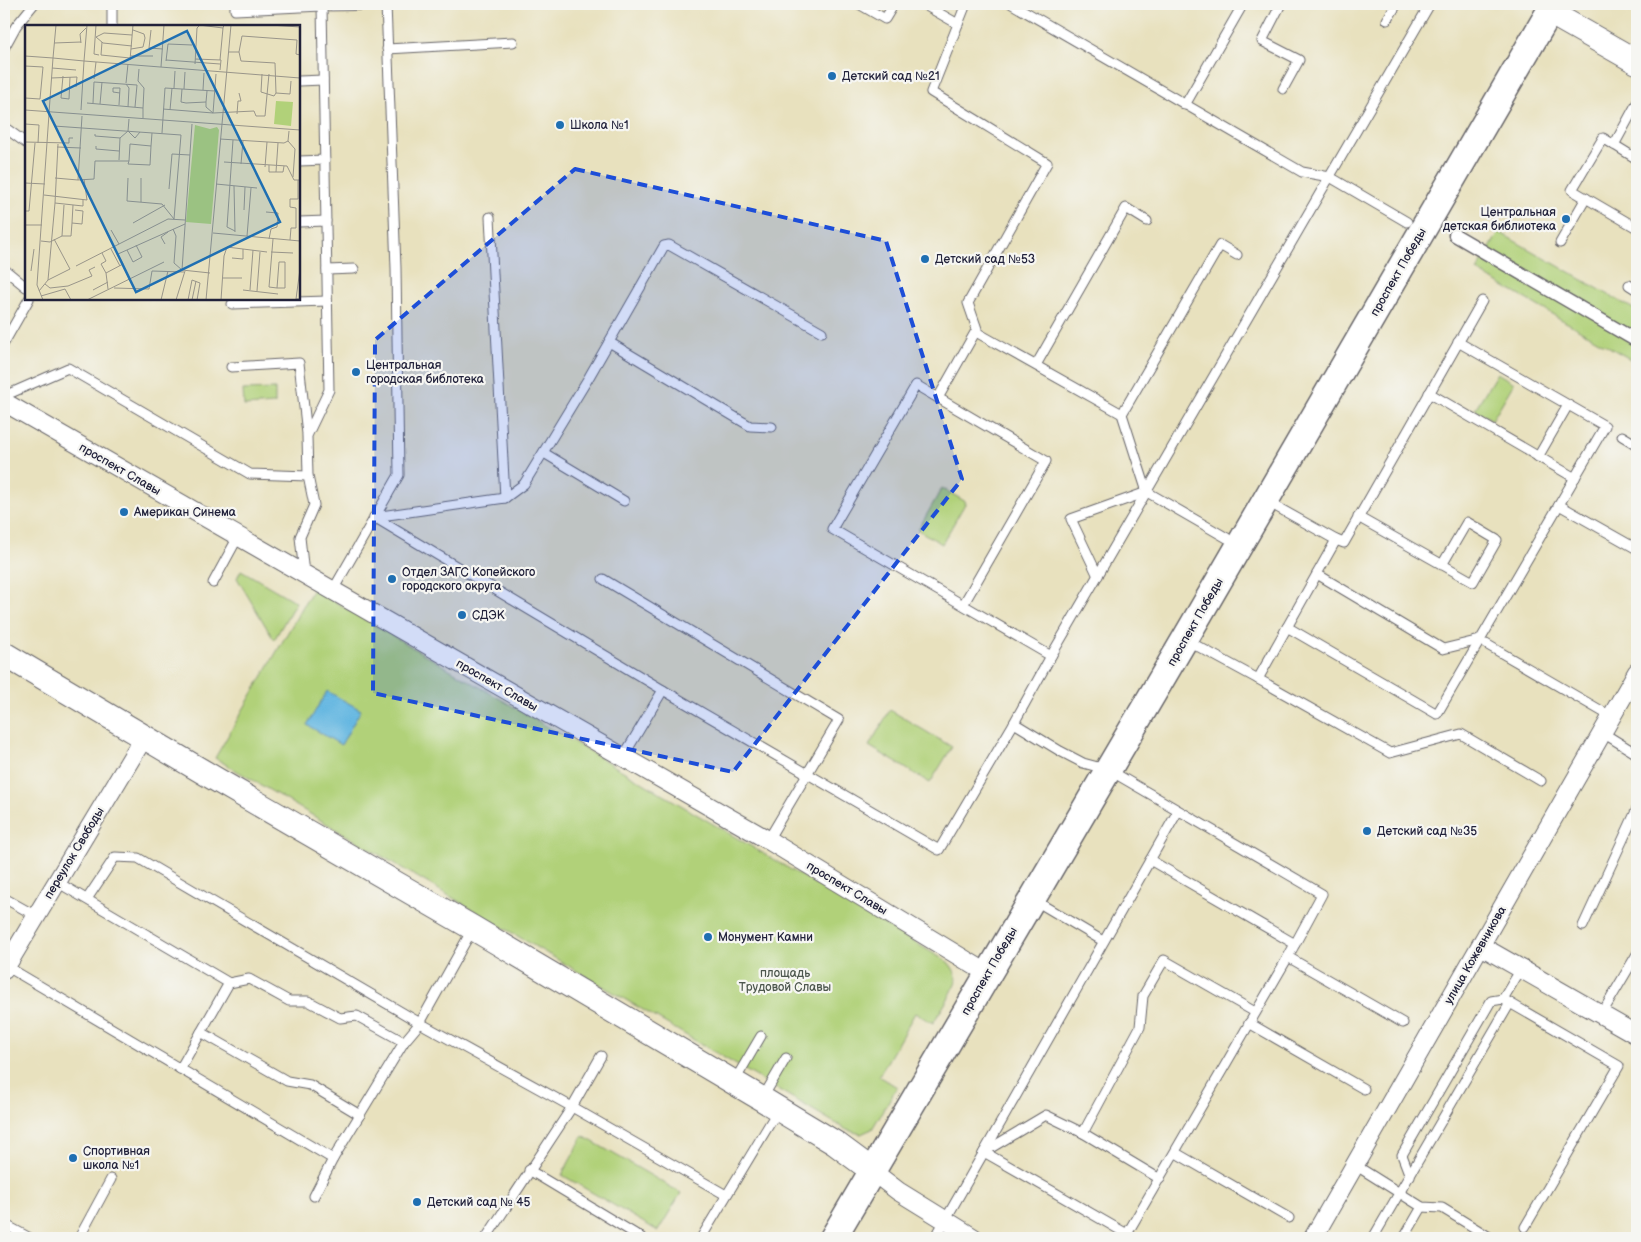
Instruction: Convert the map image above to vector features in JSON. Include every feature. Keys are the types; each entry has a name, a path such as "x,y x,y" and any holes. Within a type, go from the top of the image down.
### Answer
{"main road":[{"path":"1543,6 1637,62"},
{"name":"проспект Победы","path":"982,970 1032,898 1227,538 1407,222 1543,6"},
{"name":"проспект Победы","path":"832,1238 867,1167 982,970 1101,768 1185,640 1266,500 1543,6"},
{"path":"4,654 734,1082 835,1143 867,1167"},
{"name":"проспект Победы","path":"818,1238 867,1167"}],"street":[{"path":"1455,235 1637,341"},
{"name":"проспект Славы","path":"4,402 768,840 982,970"},
{"name":"улица Кожевникова","path":"1313,1238 1637,672"},
{"name":"переулок Свободы","path":"5,968 144,737"},
{"path":"1481,946 1637,1035"},
{"path":"867,1167 898,1191 974,1238"}],"lane":[{"path":"4,48 16,26 34,4"},
{"path":"112,4 112,25"},
{"path":"235,4 235,10 386,4 396,268 399,475 333,590"},
{"path":"859,4 885,19 894,4"},
{"path":"923,4 958,24"},
{"path":"938,398 977,329 968,303 1047,163 931,92 966,4"},
{"path":"1012,4 1302,172 1330,177 1407,222"},
{"path":"1185,105 1243,4"},
{"path":"1281,4 1262,41 1299,60 1283,89"},
{"path":"1387,20 1397,4"},
{"path":"374,517 663,690 939,850 1430,4"},
{"path":"307,436 329,390 322,6"},
{"path":"387,49 513,42"},
{"path":"300,81 324,80"},
{"path":"1614,145 1637,103"},
{"path":"4,127 25,142"},
{"path":"1637,159 1603,138 1572,190 1637,228"},
{"path":"300,161 325,160"},
{"path":"1560,243 1586,198"},
{"path":"1036,365 1126,208 1147,221"},
{"path":"490,217 505,498"},
{"path":"300,222 326,221"},
{"path":"374,517 505,498 524,484 544,453 664,246 669,245 822,332"},
{"path":"1122,414 1220,245 1237,255"},
{"path":"4,268 25,286"},
{"path":"326,270 354,269"},
{"path":"4,343 28,300"},
{"path":"232,304 327,301"},
{"path":"1266,500 1344,543 1482,301"},
{"path":"976,332 1122,414 1146,492 1227,538"},
{"path":"609,342 750,426 772,427"},
{"path":"1287,627 1437,714 1484,642 1559,505 1605,426 1458,342"},
{"path":"231,367 299,363 307,436 308,476 314,506 300,537 304,574"},
{"path":"4,396 68,368 250,474 308,476"},
{"path":"963,605 1046,461 916,385 832,529 963,605 1051,656"},
{"path":"1429,393 1575,478"},
{"path":"1538,457 1568,405"},
{"path":"1622,436 1637,445"},
{"path":"544,453 624,501"},
{"path":"1098,576 1071,519 1146,492"},
{"path":"1559,505 1637,549"},
{"path":"1358,517 1442,565 1472,582 1497,540 1466,522 1442,565"},
{"path":"213,583 238,537"},
{"path":"1258,679 1336,540"},
{"path":"1317,574 1443,649 1484,642 1612,717"},
{"path":"604,579 840,720 768,840"},
{"path":"1185,640 1390,753 1461,734 1541,781"},
{"path":"623,757 663,690"},
{"path":"984,1152 1131,1236 1160,1179 1288,957 1322,894 1101,768 1083,763 1014,723"},
{"path":"1602,733 1637,754"},
{"path":"1583,926 1637,809"},
{"path":"935,1238 1178,811"},
{"path":"87,900 115,857 138,858 420,1023 572,1107 726,1196"},
{"path":"1150,860 1295,944"},
{"path":"57,882 230,983 249,979 289,1001 308,1001 340,1018 357,1016 404,1042"},
{"path":"4,898 36,916"},
{"path":"1032,898 1103,941"},
{"path":"314,1196 333,1159 404,1042 420,1023 474,928"},
{"path":"1601,1015 1637,954"},
{"path":"1288,957 1403,1023"},
{"path":"1083,1133 1140,1027 1143,996 1164,960 1255,1012"},
{"path":"5,968 333,1159"},
{"path":"1374,1238 1507,1001 1521,969"},
{"path":"180,1069 230,983"},
{"path":"1410,1176 1402,1155 1490,1001 1507,1001 1619,1066 1525,1228"},
{"path":"1249,1023 1364,1089"},
{"path":"201,1032 287,1081 310,1085 360,1115"},
{"path":"734,1082 761,1036"},
{"path":"486,1238 572,1107 601,1056"},
{"path":"701,1238 726,1196 770,1104 786,1058"},
{"path":"984,1152 1046,1115 1083,1133 1160,1179"},
{"path":"1176,1153 1289,1218"},
{"path":"1355,1165 1422,1207 1442,1208 1491,1238"},
{"path":"529,1170 642,1238"},
{"path":"79,1238 111,1179"},
{"path":"1404,1238 1422,1207"},
{"path":"4,1224 30,1238"}],"highlighted area":[{"path":"575,169 886,241 962,479 733,772 373,693 375,340"}],"green space":[{"path":"1499,232 1637,311 1637,363 1477,271"},
{"path":"1497,373 1514,383 1492,420 1475,409"},
{"path":"275,389 275,404 244,406 243,390"},
{"path":"942,488 966,502 942,544 918,530"},
{"path":"241,570 296,602 274,640 237,578"},
{"name":"площадь Трудовой Славы","path":"313,589 948,962 956,975 953,990 933,1023 915,1013 879,1076 897,1087 872,1129 861,1134 847,1130 215,758"},
{"path":"890,710 952,747 930,783 869,746"},
{"path":"583,1136 681,1193 658,1231 562,1175"}],"water":[{"path":"327,691 361,710 341,745 307,725"}],"place":[{"name":"Детский сад №21","path":"832,76"},
{"name":"Школа №1","path":"560,125"},
{"name":"Центральная детская библиотека","path":"1566,219"},
{"name":"Детский сад №53","path":"925,259"},
{"name":"Центральная городская библотека","path":"356,372"},
{"name":"Американ Синема","path":"124,512"},
{"name":"Отдел ЗАГС Копейского городского округа","path":"392,579"},
{"name":"СДЭК","path":"462,615"},
{"name":"Детский сад №35","path":"1367,831"},
{"name":"Монумент Камни","path":"708,937"},
{"name":"Спортивная школа №1","path":"73,1158"},
{"name":"Детский сад № 45","path":"417,1202"}]}
